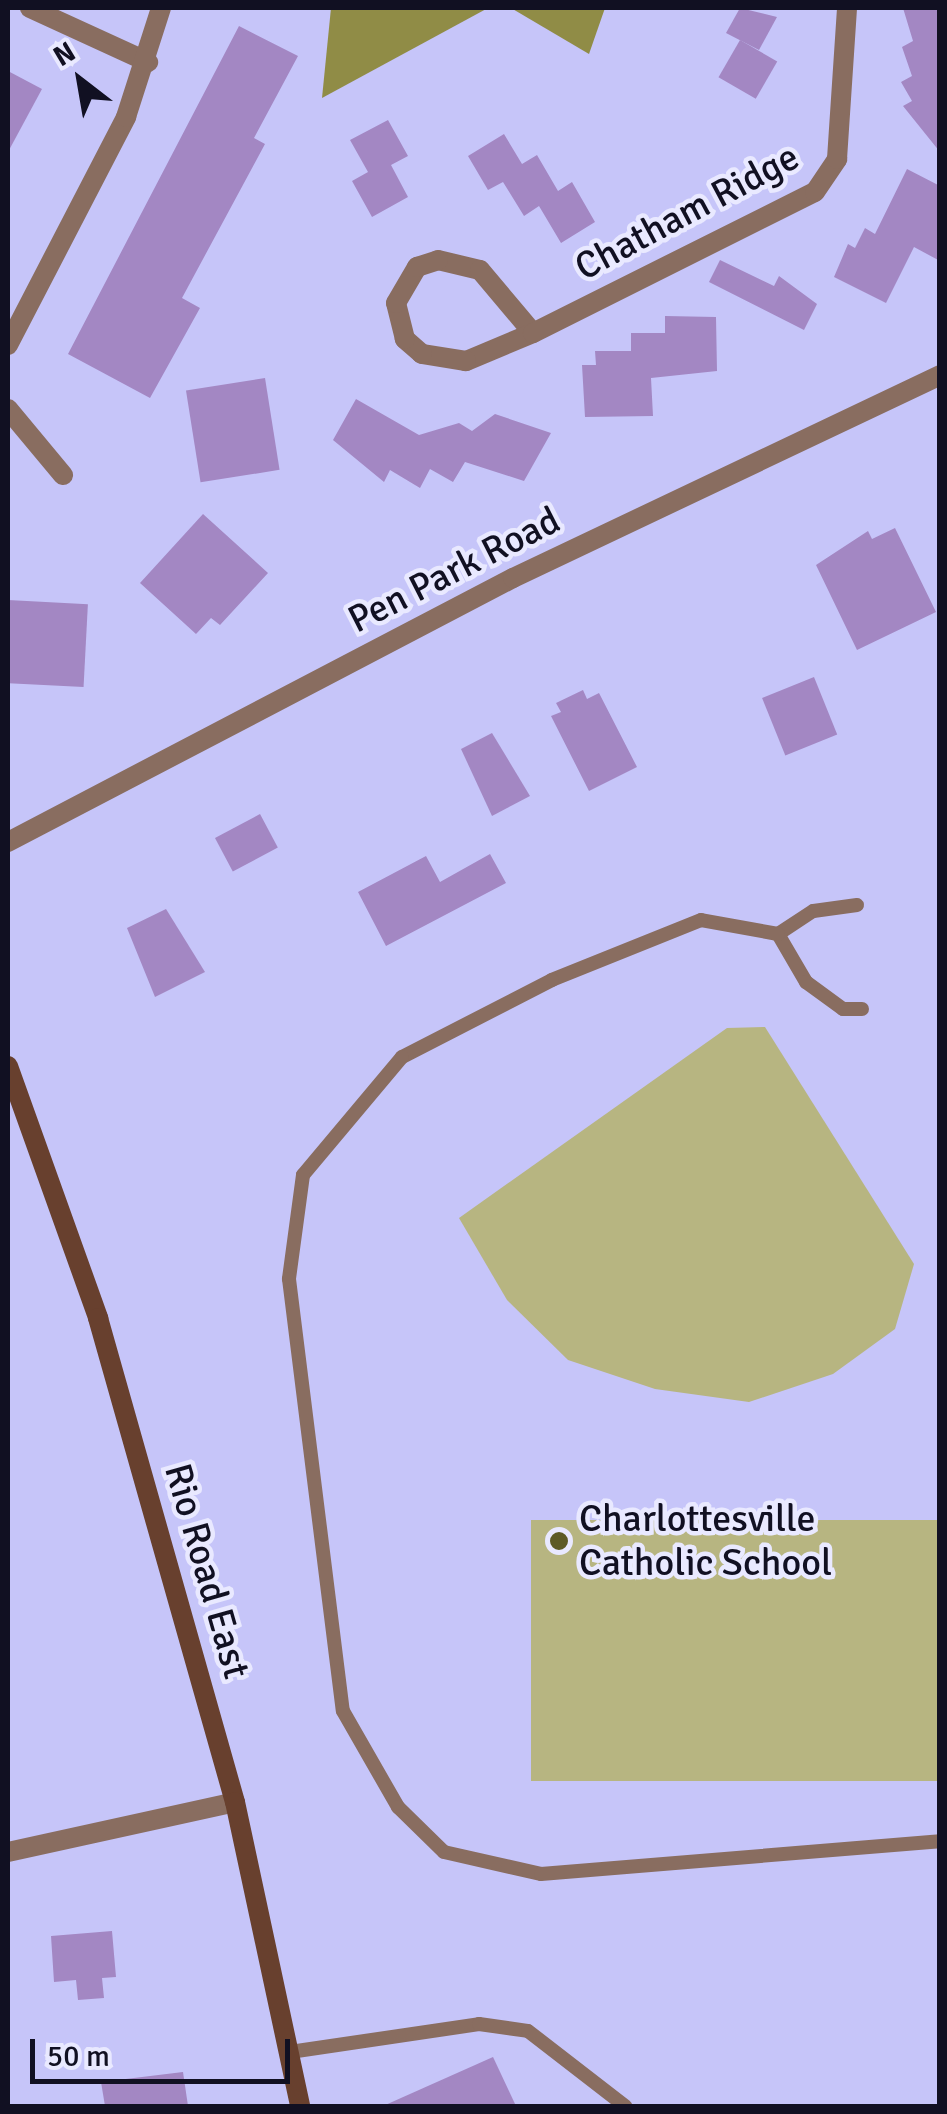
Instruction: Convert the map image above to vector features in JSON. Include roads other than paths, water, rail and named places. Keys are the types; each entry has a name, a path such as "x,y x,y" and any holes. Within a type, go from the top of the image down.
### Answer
{"street":[{"path":"30,8 148,62"},
{"path":"8,345 148,62 161,8"},
{"name":"Chatham Ridge","path":"533,333 490,279 460,261 418,267 396,303 405,339 443,362 533,333 815,192 837,158 847,8"},
{"name":"Pen Park Road","path":"8,842 513,578 940,375"},
{"path":"8,410 63,476"},
{"name":"Rio Road East","path":"8,1066 98,1318 236,1802 300,2106"},
{"path":"8,1852 236,1802"}],"lane":[{"path":"857,905 813,912 778,934 701,920 552,980 402,1057 303,1175 289,1279 343,1710 398,1807 444,1852 541,1874 940,1841"},
{"path":"778,934 806,982 842,1009 862,1010"},
{"path":"290,2052 478,2024 528,2031 624,2106"}],"place":[{"name":"Charlottesville Catholic School","path":"559,1541"}]}
